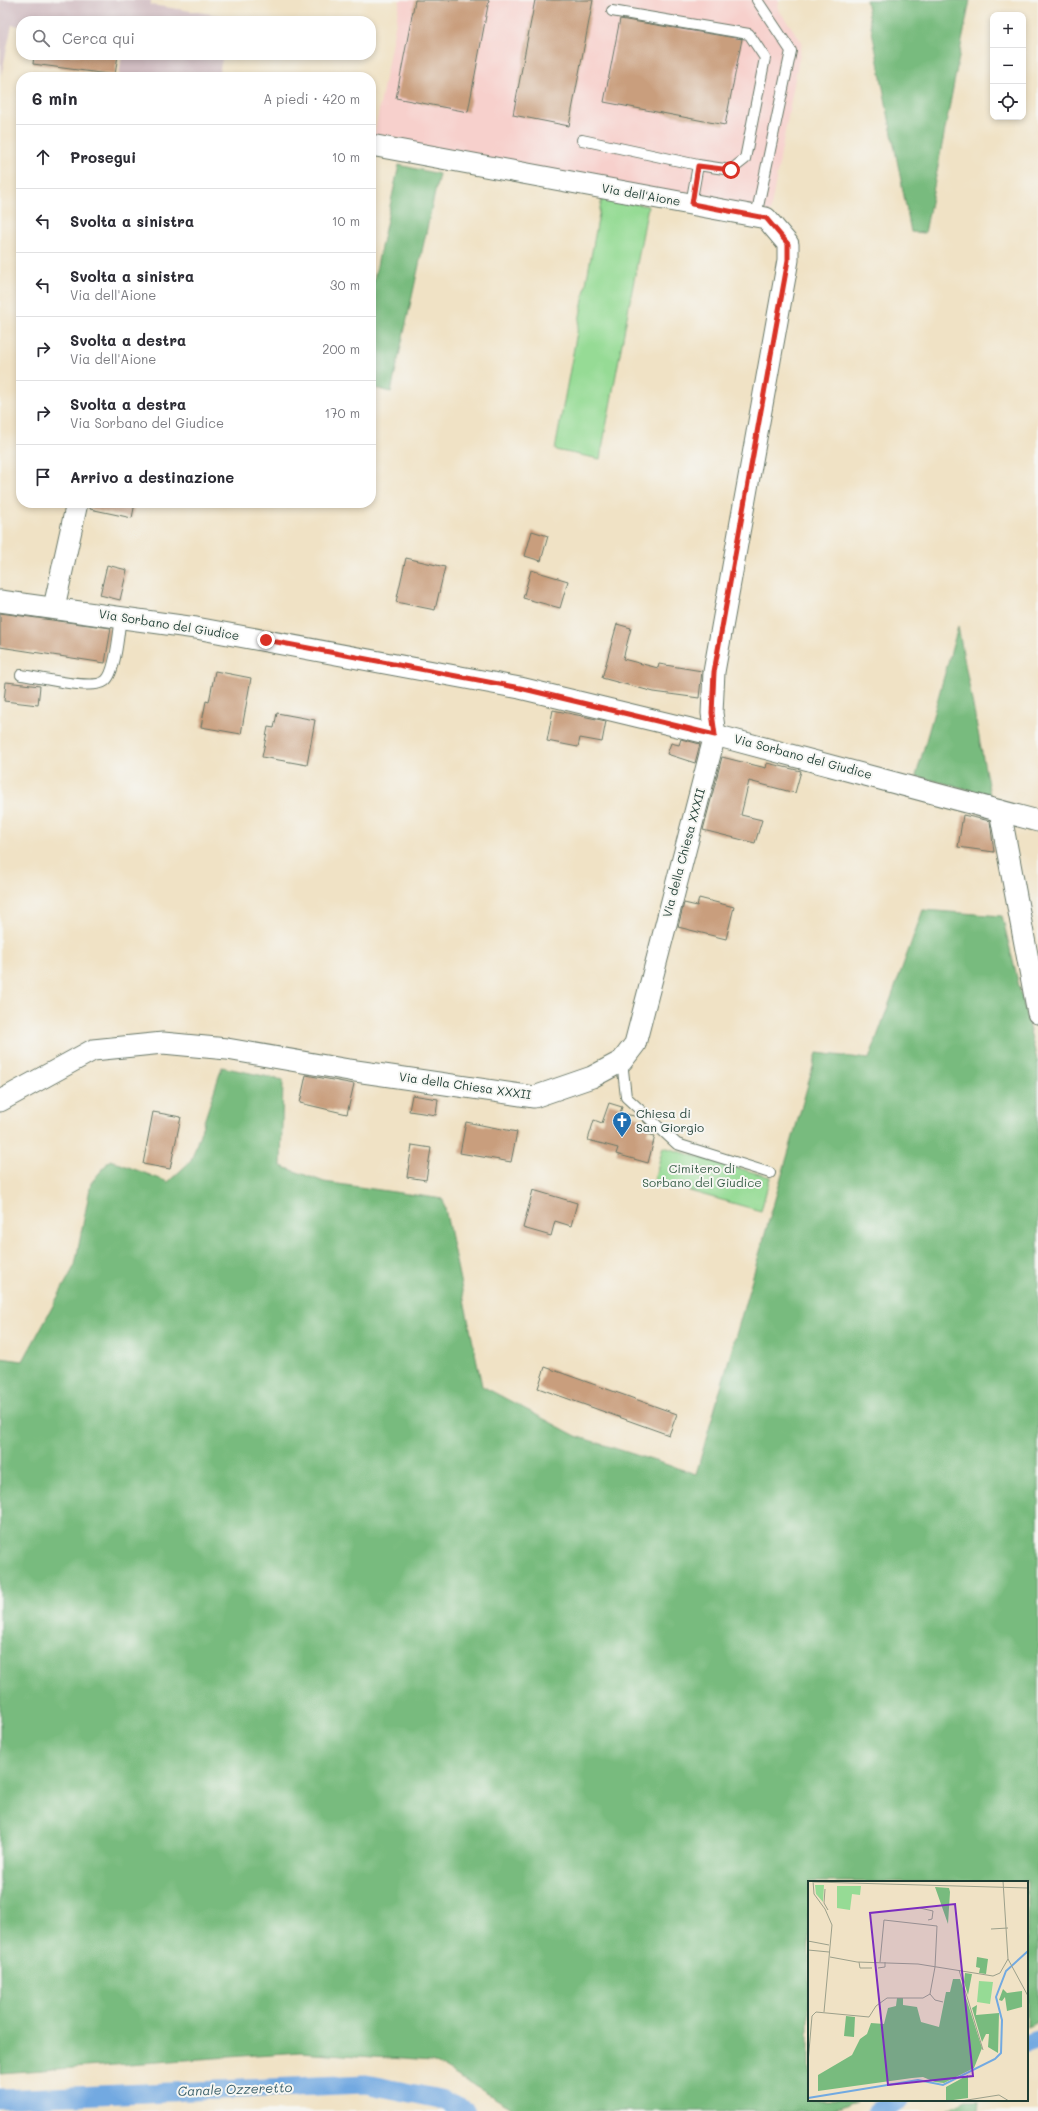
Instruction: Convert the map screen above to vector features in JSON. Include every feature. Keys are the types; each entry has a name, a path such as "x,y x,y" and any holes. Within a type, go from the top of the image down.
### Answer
{"street":[{"name":"Via dell'Aione","path":"376,146 766,218 788,244 788,260 714,672 712,713 715,735"},
{"path":"54,607 76,508"},
{"name":"Via Sorbano del Giudice","path":"0,601 121,616 277,642 520,688 885,778 1038,821"},
{"name":"Via della Chiesa XXXII","path":"0,1101 93,1050 164,1043 227,1049 349,1070 534,1097 592,1077 622,1061 635,1044 715,735"},
{"path":"1000,811 1038,1013"}],"lane":[{"path":"756,216 791,51 757,0"},
{"path":"582,140 698,166 731,170 745,159 765,58 749,34 612,12"},
{"path":"692,204 698,166"},
{"path":"21,675 92,686 106,681 111,672 114,661 121,616"},
{"path":"622,1061 626,1097 677,1144 770,1173"}],"shaded area":[{"path":"0,0 151,0 151,5 224,16 16,16 16,25 12,25 1,76"},
{"path":"400,0 779,0 778,9 802,42 770,212 376,142 376,125"},
{"path":"121,60 222,60 219,72 119,72"}],"green space":[{"path":"866,0 970,0 925,233 911,232"},
{"path":"399,165 439,174 391,392 376,388 376,270"},
{"path":"602,198 648,206 600,459 555,450"},
{"path":"958,627 990,795 916,776"},
{"path":"923,910 1002,916 1038,1064 1038,2022 1028,2027 1028,1881 808,1881 808,2101 855,2101 832,2111 517,2111 432,2061 300,2052 0,2073 0,1358 23,1361 75,1265 91,1183 110,1160 168,1182 191,1161 222,1067 283,1080 281,1166 324,1182 443,1199 482,1386 576,1436 696,1474 817,1053 869,1059"},
{"name":"Cimitero di Sorbano del Giudice","path":"663,1147 770,1177 761,1211 654,1181"},
{"path":"964,2101 979,2101 978,2111 944,2111"}],"building":[{"path":"415,0 489,0 468,112 396,98"},
{"path":"535,0 593,0 569,126 513,115"},
{"path":"620,19 742,39 725,125 604,102"},
{"path":"33,60 117,60 115,72 93,72 33,64"},
{"path":"90,508 134,508 132,518"},
{"path":"532,531 548,536 541,561 525,556"},
{"path":"406,558 445,567 435,610 396,602"},
{"path":"107,565 127,570 120,600 100,595"},
{"path":"531,570 568,581 560,608 523,598"},
{"path":"0,613 111,628 105,663 0,647"},
{"path":"617,624 631,628 623,659 658,668 659,664 702,671 699,698 654,692 602,678"},
{"path":"215,671 251,678 241,734 201,727 206,701 209,702"},
{"path":"6,682 40,686 38,705 4,701"},
{"path":"553,710 606,721 602,742 580,738 578,747 547,741"},
{"path":"277,713 315,720 307,765 262,757 268,727 274,728"},
{"path":"681,739 700,744 695,763 667,754 671,743 679,745"},
{"path":"722,757 766,768 767,763 801,771 795,793 749,781 741,815 762,820 755,843 703,830"},
{"path":"963,815 990,821 994,852 958,847"},
{"path":"699,898 734,907 726,939 678,927 684,903 697,906"},
{"path":"306,1075 354,1084 347,1114 300,1103"},
{"path":"412,1095 438,1099 436,1115 409,1111"},
{"name":"Chiesa di San Giorgio","path":"609,1103 622,1107 620,1113 639,1117 649,1127 647,1134 655,1136 648,1163 616,1154 618,1148 588,1140 594,1120 602,1123"},
{"path":"153,1112 181,1117 170,1169 143,1164"},
{"path":"466,1122 517,1132 511,1162 460,1153"},
{"path":"412,1145 431,1148 426,1180 407,1177"},
{"path":"533,1190 577,1203 571,1226 555,1221 551,1236 523,1228"},
{"path":"545,1367 677,1414 669,1435 538,1388"}],"waterway":[{"name":"Canale Ozzeretto","path":"1028,2044 1038,2040"},
{"name":"Canale Ozzeretto","path":"0,2099 366,2084 440,2099 466,2111"},
{"name":"Canale Ozzeretto","path":"877,2111 898,2101"}],"place":[{"name":"Chiesa di San Giorgio","path":"622,1138"}],"route":[{"path":"266,640 520,688 715,735 712,713 714,672 788,260 788,244 766,218 692,204 698,166 731,170"}]}
